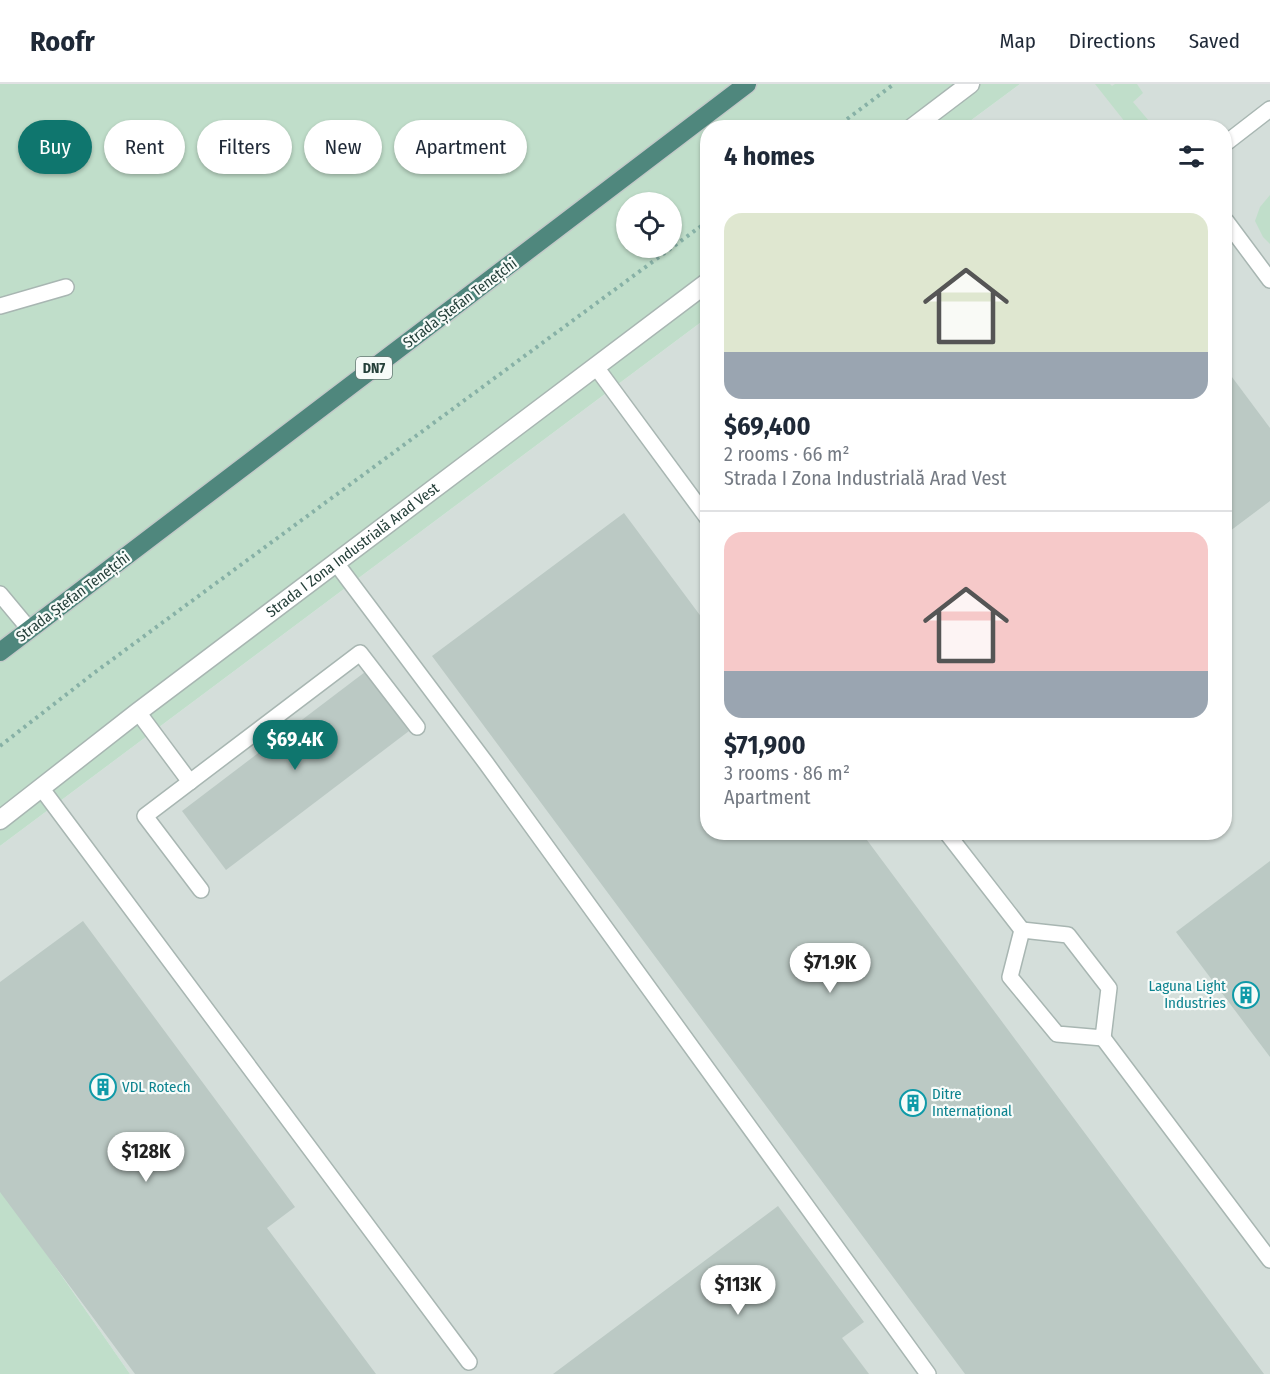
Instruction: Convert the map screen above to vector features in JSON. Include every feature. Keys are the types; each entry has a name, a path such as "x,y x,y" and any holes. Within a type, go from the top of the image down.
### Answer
{"highway":[{"name":"Strada Ștefan Tenețchi","path":"0,652 747,84"}],"street":[{"path":"923,120 970,84"},
{"name":"Strada I Zona Industrială Arad Vest","path":"0,820 138,712 700,288"}],"lane":[{"path":"1232,138 1270,109"},
{"path":"1232,229 1270,280"},
{"path":"0,306 66,287"},
{"path":"596,367 700,508"},
{"path":"336,563 486,764 928,1374"},
{"path":"0,594 30,630"},
{"path":"201,890 145,816 360,653 417,727"},
{"path":"138,712 190,782"},
{"path":"42,789 469,1362"},
{"path":"952,840 1022,930 1068,935 1109,988 1103,1038 1270,1260"},
{"path":"1022,930 1010,977 1057,1034 1103,1038"}],"path":[{"path":"846,120 894,84"},
{"path":"0,746 94,673 700,227"}],"shaded area":[{"path":"1020,84 1270,84 1270,1374 130,1374 0,1187 0,846 700,323 700,840 1232,840 1232,120 971,120"}],"green space":[{"path":"0,84 1020,84 971,120 700,120 700,323 0,846"},
{"path":"1095,84 1112,86 1137,84 1143,93 1133,102 1148,120 1123,120"},
{"path":"1270,195 1270,244 1263,237 1255,221 1260,207"},
{"path":"0,1187 130,1374 0,1374"}],"building":[{"path":"1232,377 1270,428 1270,501 1232,530"},
{"name":"Ditre Internațional","path":"624,513 700,615 700,840 867,840 1264,1374 965,1374 432,656"},
{"path":"365,672 409,731 226,870 182,811"},
{"name":"Laguna Light Industries","path":"1270,861 1270,1057 1176,932"},
{"name":"VDL Rotech","path":"83,921 295,1207 267,1228 376,1374 135,1374 0,1192 0,982"},
{"path":"778,1206 864,1322 842,1338 869,1374 553,1374"}],"place":[{"name":"Laguna Light Industries","path":"1246,995"},
{"name":"VDL Rotech","path":"103,1087"},
{"name":"Ditre Internațional","path":"913,1103"}]}
